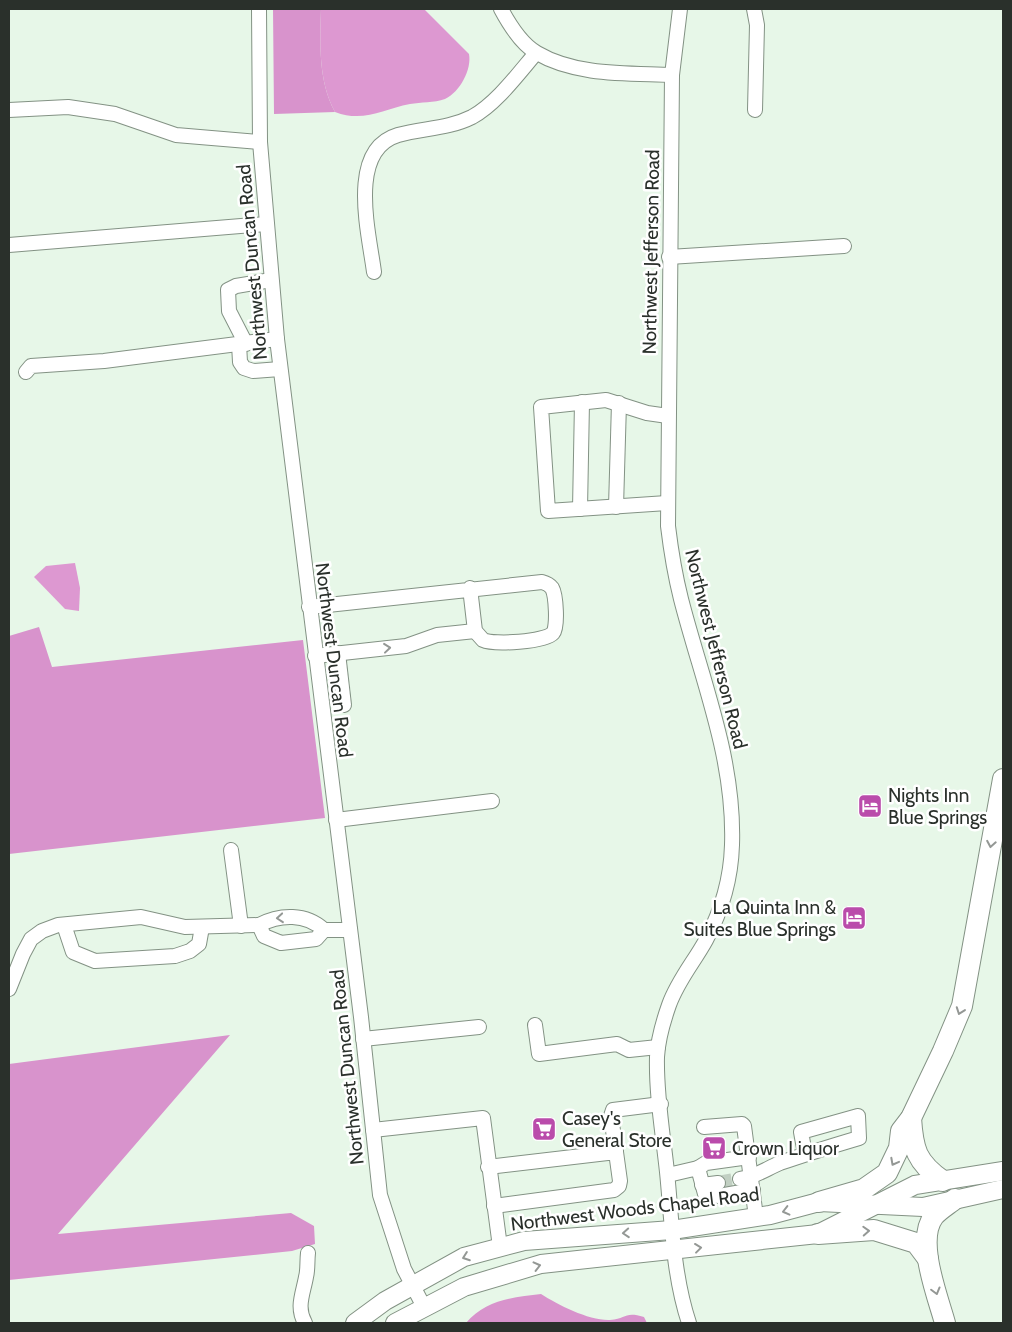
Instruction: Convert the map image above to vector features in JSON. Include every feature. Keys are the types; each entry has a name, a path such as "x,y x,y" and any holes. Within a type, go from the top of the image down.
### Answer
{"highway":[{"path":"819,1202 864,1189 887,1173 896,1160 900,1148 901,1131 911,1118 944,1051 962,1006 1003,779"},
{"path":"911,1118 913,1142 918,1157 928,1171 943,1181"},
{"path":"945,1323 928,1259 928,1234 933,1217 956,1199"},
{"path":"818,1234 874,1230 916,1243 928,1259"}],"main road":[{"name":"Northwest Woods Chapel Road","path":"355,1323 413,1284 464,1257 524,1241 672,1230 756,1217 819,1202 923,1207 956,1199 978,1184 1003,1171"},
{"name":"Northwest Woods Chapel Road","path":"395,1323 464,1287 541,1264 676,1251 818,1234 916,1185 943,1181 978,1184 1003,1189"}],"street":[{"name":"Northwest Duncan Road","path":"259,9 260,142 280,369 350,930 380,1195 404,1269 424,1307"},
{"path":"501,9 517,34 536,53 571,66 593,71 672,75"},
{"name":"Northwest Jefferson Road","path":"680,9 672,75 667,503 673,561 681,599 716,717 732,808 732,847 728,881 706,941 682,975 670,1003 660,1032 658,1047 658,1088 672,1230 682,1304 689,1323"},
{"path":"754,9 757,25 755,110"},
{"path":"374,272 364,180 375,152 381,143 398,135 450,125 473,116 506,88 536,53"},
{"path":"9,110 68,107 114,114 176,135 260,142"},
{"path":"9,245 266,224"},
{"path":"669,257 844,246"},
{"path":"271,280 236,286 228,290 229,311 242,344 240,362 244,368 253,371 280,369"},
{"path":"26,372 31,366 104,360 277,339"},
{"path":"667,503 548,511 542,407 606,400 647,413 668,416"},
{"path":"580,509 582,402"},
{"path":"616,506 619,403"},
{"path":"309,607 470,588 536,582 549,584 552,589 557,624 555,631 548,638 502,643 482,640 474,631 470,588"},
{"path":"315,656 406,646 437,635 474,631"},
{"path":"338,653 344,706"},
{"path":"336,820 492,801"},
{"path":"231,850 241,926"},
{"path":"9,989 23,954 31,940 42,931 64,925 142,917 185,927 241,926 259,925 270,919 295,917 314,920 324,930 350,930"},
{"path":"64,925 73,952 95,961 175,956 190,951 199,944 202,926"},
{"path":"259,925 264,936 281,943 316,939 324,930"},
{"path":"535,1024 539,1054 617,1044 629,1050 658,1047"},
{"path":"363,1039 479,1027"},
{"path":"494,1206 614,1190 619,1186 620,1182 611,1116 613,1110 661,1104"},
{"path":"373,1130 483,1118 500,1247"},
{"path":"704,1127 742,1124 744,1126 748,1157 748,1182 756,1217"},
{"path":"488,1167 616,1152"},
{"path":"698,1168 705,1194 717,1196 748,1182 768,1168 805,1154"},
{"path":"668,1175 698,1168 706,1163 748,1157"},
{"path":"702,1185 718,1183"},
{"path":"305,1323 300,1314 300,1298 307,1274 308,1253"}],"shaded area":[{"path":"273,9 321,9 321,61 329,100 335,112 274,114"},
{"path":"321,9 424,9 469,54 469,66 464,80 456,91 441,100 400,106 364,116 345,115 335,112 329,100 321,61"},
{"path":"75,563 80,588 79,611 65,609 34,577 46,566"},
{"path":"39,627 52,667 303,640 325,818 9,854 9,636"},
{"path":"230,1035 58,1234 291,1213 314,1226 315,1244 292,1251 9,1280 9,1064"},
{"path":"541,1294 556,1303 593,1318 610,1320 633,1315 644,1317 647,1323 466,1323 482,1309 500,1301"}],"tunnel":[{"path":"718,1183 740,1179"}],"place":[{"name":"Nights Inn Blue Springs","path":"870,806"},
{"name":"La Quinta Inn & Suites Blue Springs","path":"854,918"},
{"name":"Casey's General Store","path":"544,1129"},
{"name":"Crown Liquor","path":"714,1148"}]}
